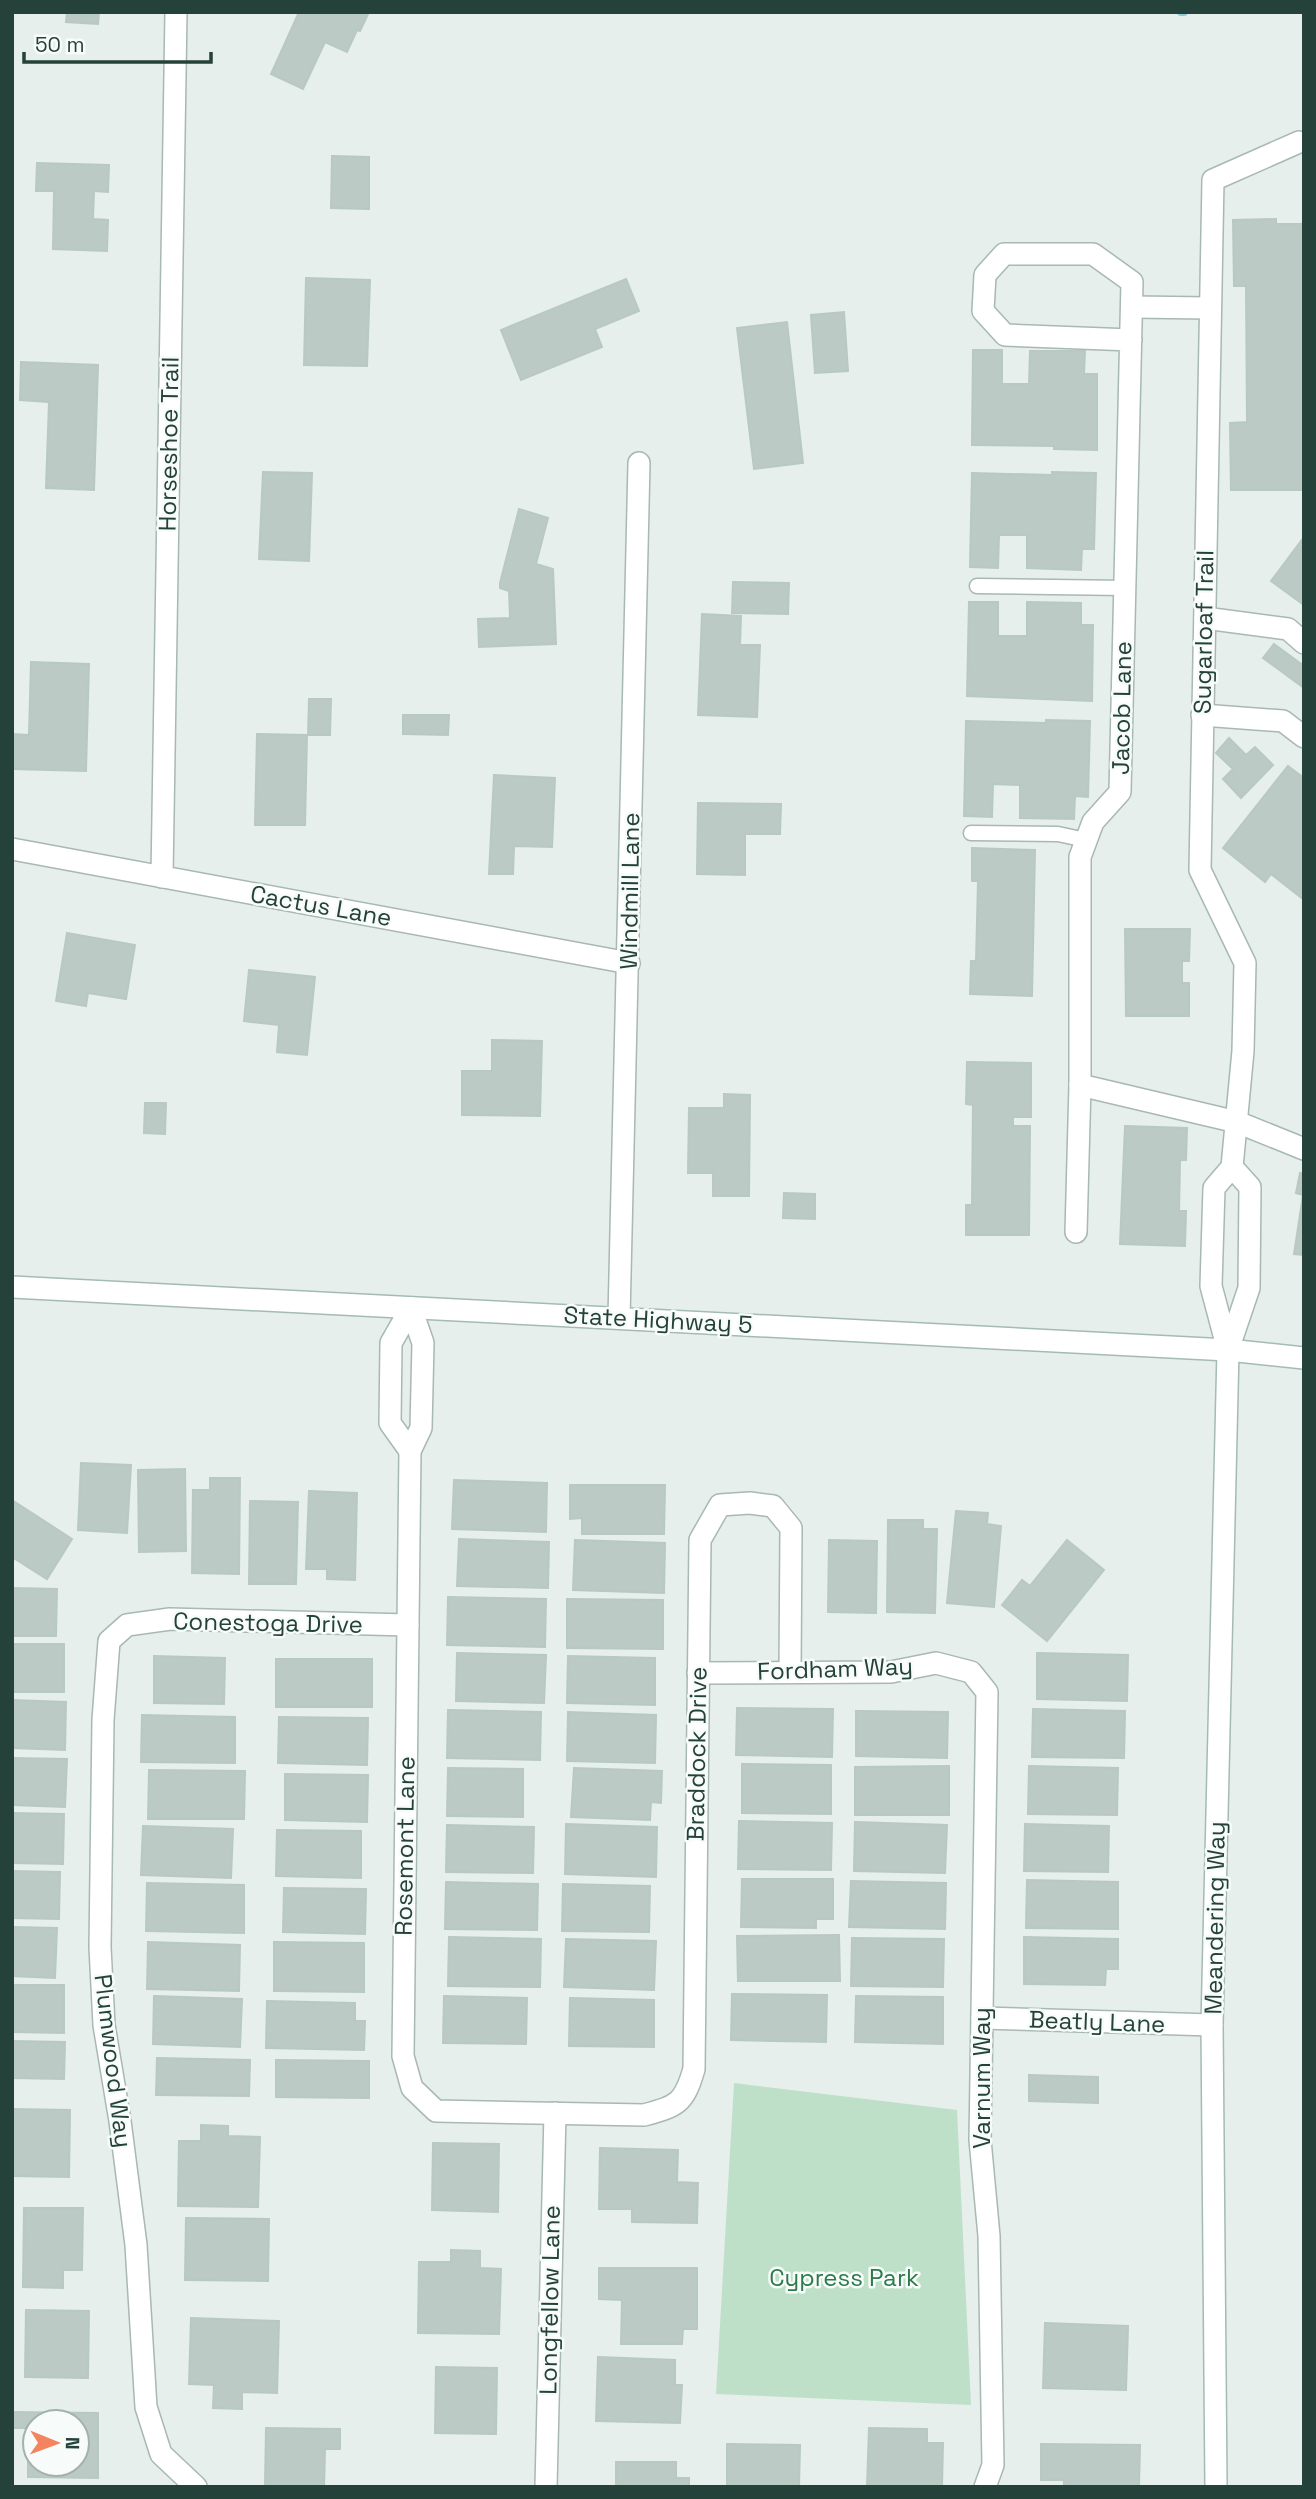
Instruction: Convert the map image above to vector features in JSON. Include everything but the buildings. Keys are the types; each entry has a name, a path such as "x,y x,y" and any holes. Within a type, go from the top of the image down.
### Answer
{"street":[{"name":"Horseshoe Trail","path":"162,877 176,12"},
{"name":"Sugarloaf Trail","path":"1228,1350 1211,1286 1214,1188 1232,1167 1237,1122 1245,963 1200,870 1213,180 1299,142"},
{"name":"Jacob Lane","path":"1076,1232 1080,1085 1080,857 1093,822 1120,792 1132,307 1132,282 1093,254 1004,254 985,275 983,311 1005,335 1131,340"},
{"path":"1132,307 1210,308"},
{"name":"Windmill Lane","path":"620,1318 639,464"},
{"path":"1205,618 1288,629 1304,643"},
{"path":"1202,715 1283,721 1304,737"},
{"name":"Cactus Lane","path":"12,849 629,963"},
{"path":"1080,1085 1237,1122 1304,1149"},
{"path":"1228,1350 1249,1288 1250,1187 1232,1167"},
{"name":"State Highway 5","path":"12,1287 1228,1350 1304,1358"},
{"path":"410,1451 390,1423 390,1357 391,1343 411,1308"},
{"name":"Rosemont Lane","path":"411,1308 423,1343 421,1428 410,1451 403,2056 412,2088 436,2111 555,2113"},
{"name":"Meandering Way","path":"1216,2487 1212,2025 1228,1350"},
{"name":"Braddock Drive","path":"555,2113 644,2115 670,2108 688,2092 694,2070 700,1540 720,1505 750,1503 774,1506 791,1528 790,1671"},
{"name":"Conestoga Drive","path":"127,1625 170,1619 408,1625"},
{"name":"Plumwood Way","path":"127,1625 109,1641 103,1720 100,1947 104,2025 136,2245 146,2407 161,2454 196,2487"},
{"name":"Fordham Way","path":"698,1673 891,1672 936,1663 971,1672"},
{"name":"Varnum Way","path":"971,1672 987,1692 980,2140 989,2235 993,2465 985,2487"},
{"name":"Beatly Lane","path":"982,2018 1212,2025"},
{"name":"Longfellow Lane","path":"546,2487 555,2113"}],"lane":[{"path":"977,586 1125,588"},
{"path":"971,833 1058,834 1086,841"}],"green space":[{"name":"Cypress Park","path":"734,2083 957,2110 971,2405 716,2394"}]}
